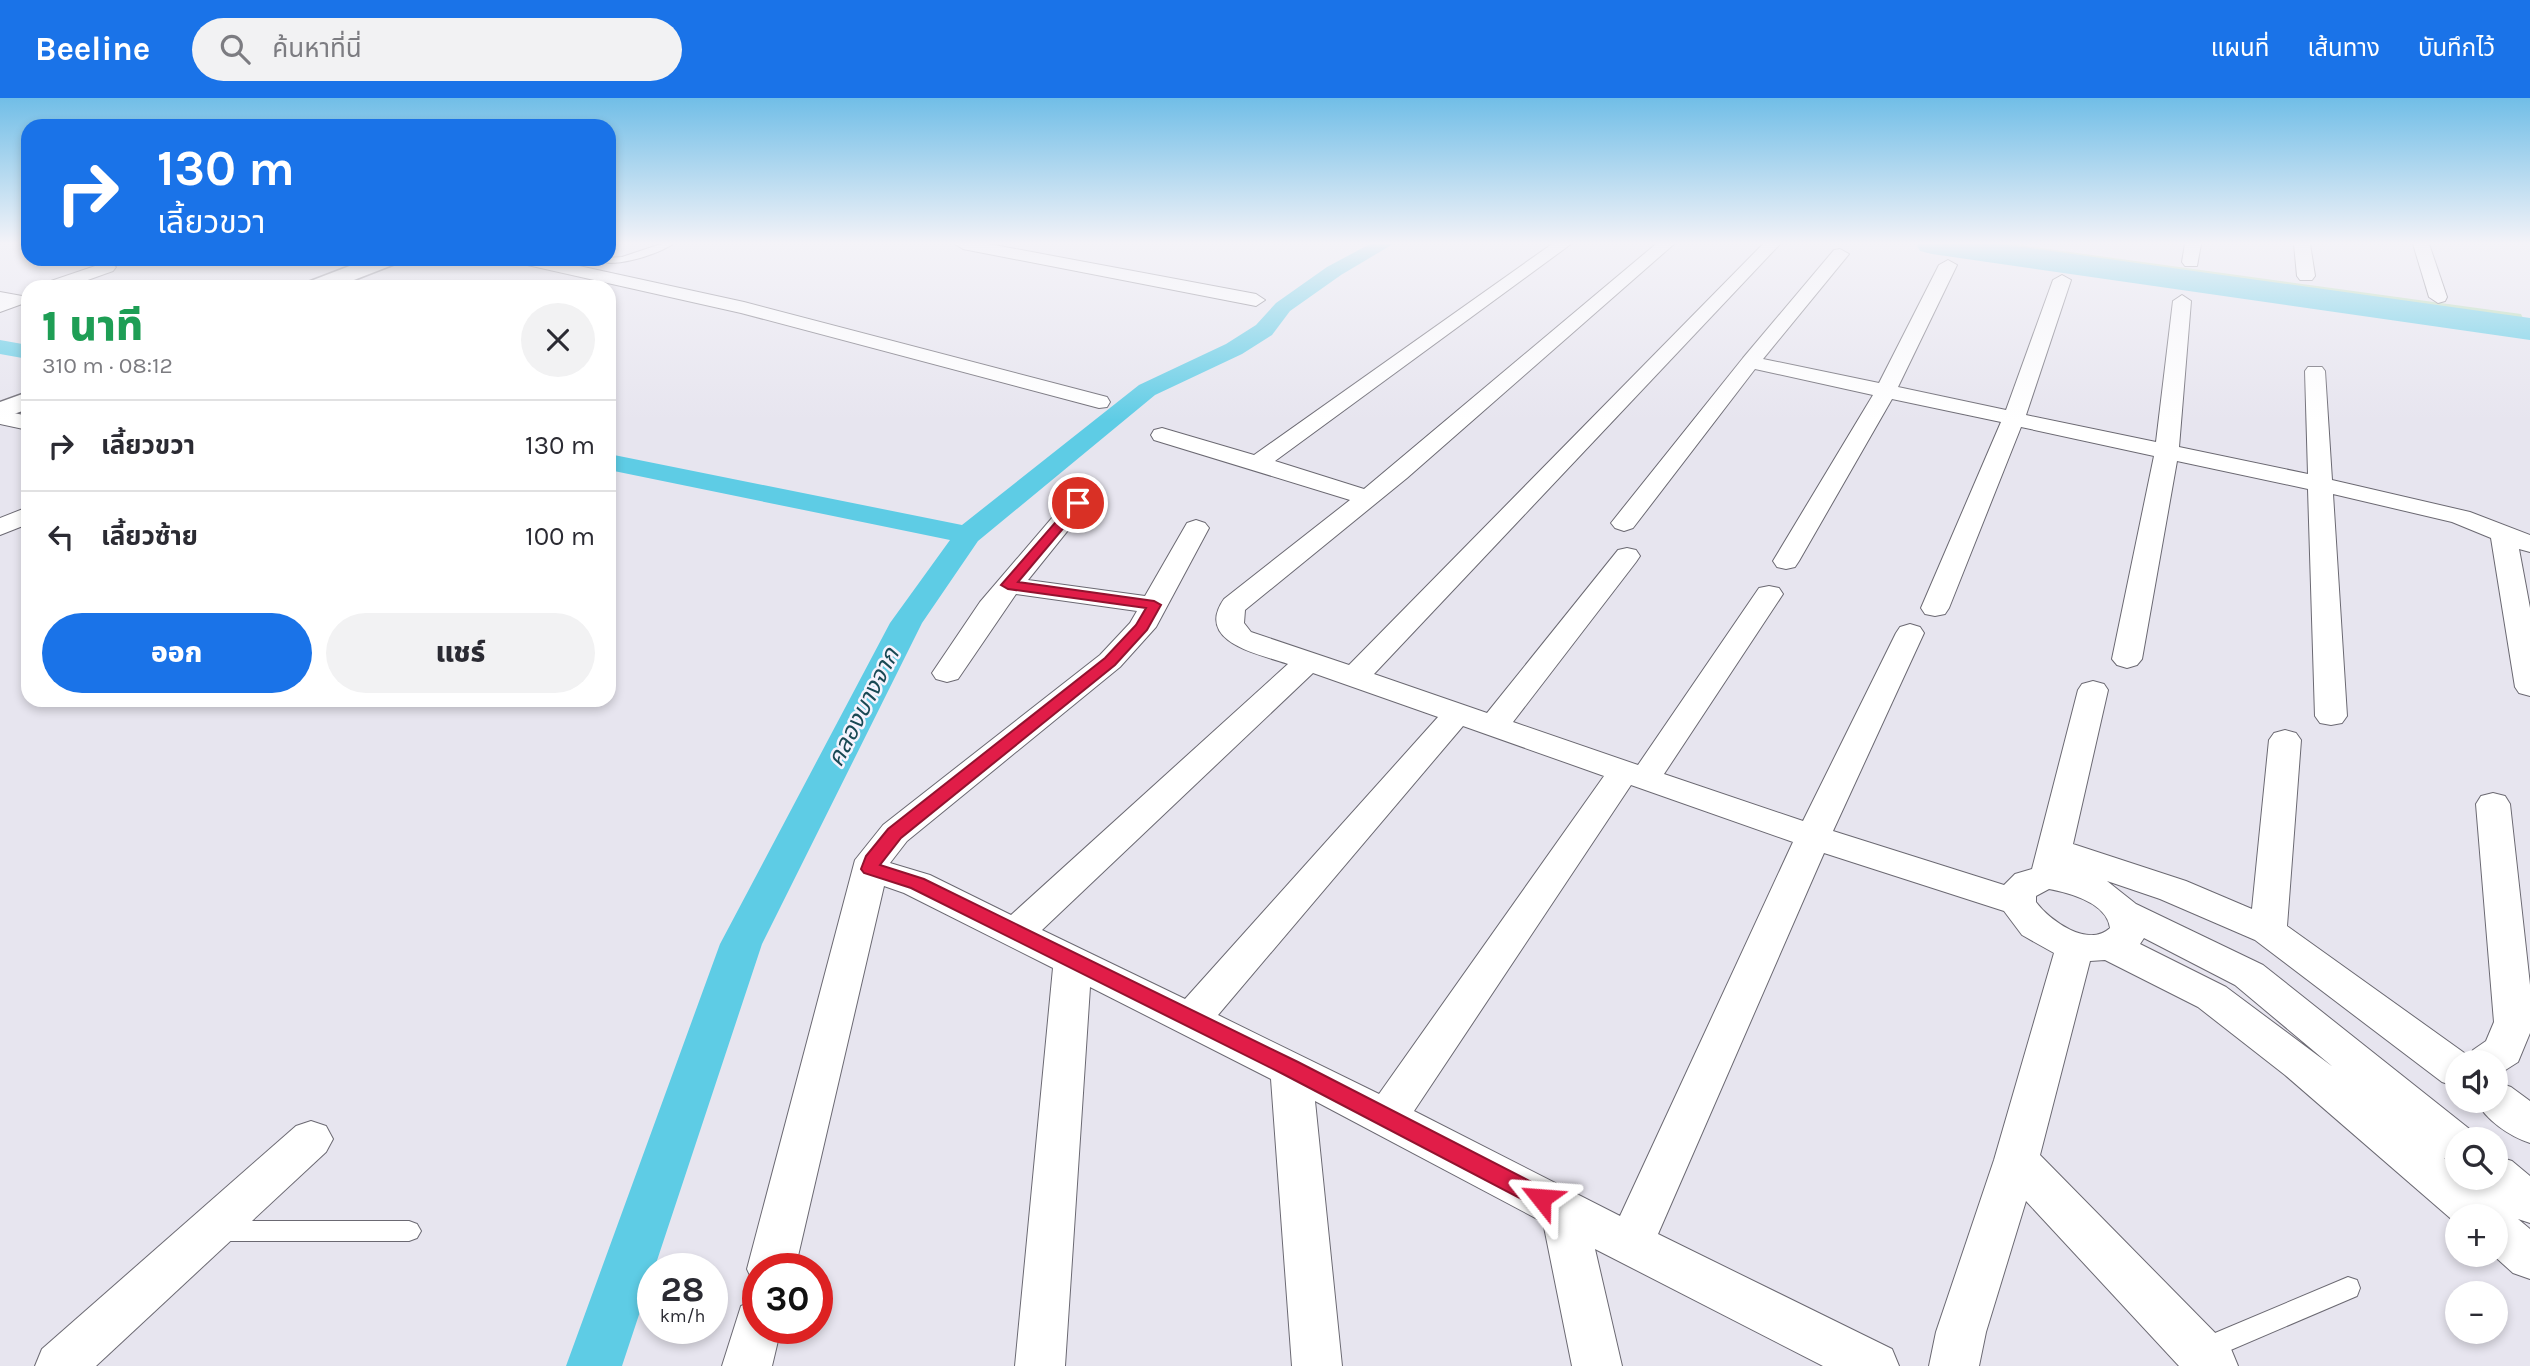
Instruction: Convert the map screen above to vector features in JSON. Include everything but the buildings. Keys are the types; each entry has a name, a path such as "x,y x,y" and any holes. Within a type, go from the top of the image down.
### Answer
{"street":[{"path":"722,303 1099,402"},
{"path":"1256,463 1480,303"},
{"path":"1598,303 1399,473 1234,606 1228,614 1228,621 1241,638 1308,662 1813,837 2017,902"},
{"path":"1354,677 1715,303"},
{"path":"1624,523 1799,303"},
{"path":"1786,561 1886,390 1929,303"},
{"path":"1935,608 2014,418 2054,303"},
{"path":"2127,659 2166,451 2182,303"},
{"path":"1751,362 2321,484 2461,517 2530,544"},
{"path":"2315,370 2331,716"},
{"path":"0,411 21,403"},
{"path":"0,417 21,421"},
{"path":"1162,435 1366,497"},
{"path":"947,673 1008,585 1078,503"},
{"path":"0,527 21,518"},
{"path":"775,1253 873,860 895,834 1110,662 1142,627 1196,528"},
{"path":"2502,534 2530,687"},
{"path":"1493,726 1627,556"},
{"path":"1008,585 1154,605"},
{"path":"1385,1117 1769,594"},
{"path":"1631,1242 1813,837 1910,633"},
{"path":"1015,933 1308,662"},
{"path":"2093,690 2051,863 2018,892 2017,902 2030,923 2058,941 2104,936 2207,952 2249,975 2445,1134"},
{"path":"1191,1020 1458,713"},
{"path":"2268,931 2285,740"},
{"path":"2493,804 2514,1022 2503,1050"},
{"path":"2051,863 2173,890 2268,931 2445,1061"},
{"path":"1954,1366 1961,1332 2016,1160 2104,936 2111,899 2091,887 2070,880 2051,863"},
{"path":"870,869 917,884 1291,1068 1563,1210 1874,1366"},
{"path":"2104,936 2212,997 2300,1063 2467,1204"},
{"path":"1040,1366 1073,962"},
{"path":"2300,1063 2339,1048"},
{"path":"1291,1068 1317,1366"},
{"path":"2508,1108 2530,1125"},
{"path":"60,1366 311,1139"},
{"path":"2016,1160 2206,1359"},
{"path":"2508,1185 2530,1203"},
{"path":"1563,1210 1597,1366"},
{"path":"2508,1239 2530,1258"},
{"path":"747,1366 752,1344"}],"lane":[{"path":"209,1231 409,1231"},
{"path":"2206,1359 2348,1288"}],"green space":[{"path":"2377,303 2442,303 2521,314 2526,324"}],"waterway":[{"name":"คลองบางจาก","path":"968,535 1147,390 1234,349 1264,330 1288,303"},
{"path":"2348,303 2530,329"},
{"path":"0,347 21,351"},
{"path":"616,463 968,535"},
{"name":"คลองบางจาก","path":"594,1366 741,944 906,623 968,535"}],"route":[{"path":"1078,503 1008,585 1154,605 1142,627 1110,662 895,834 873,860 870,869 917,884 1291,1068 1541,1198"}]}
